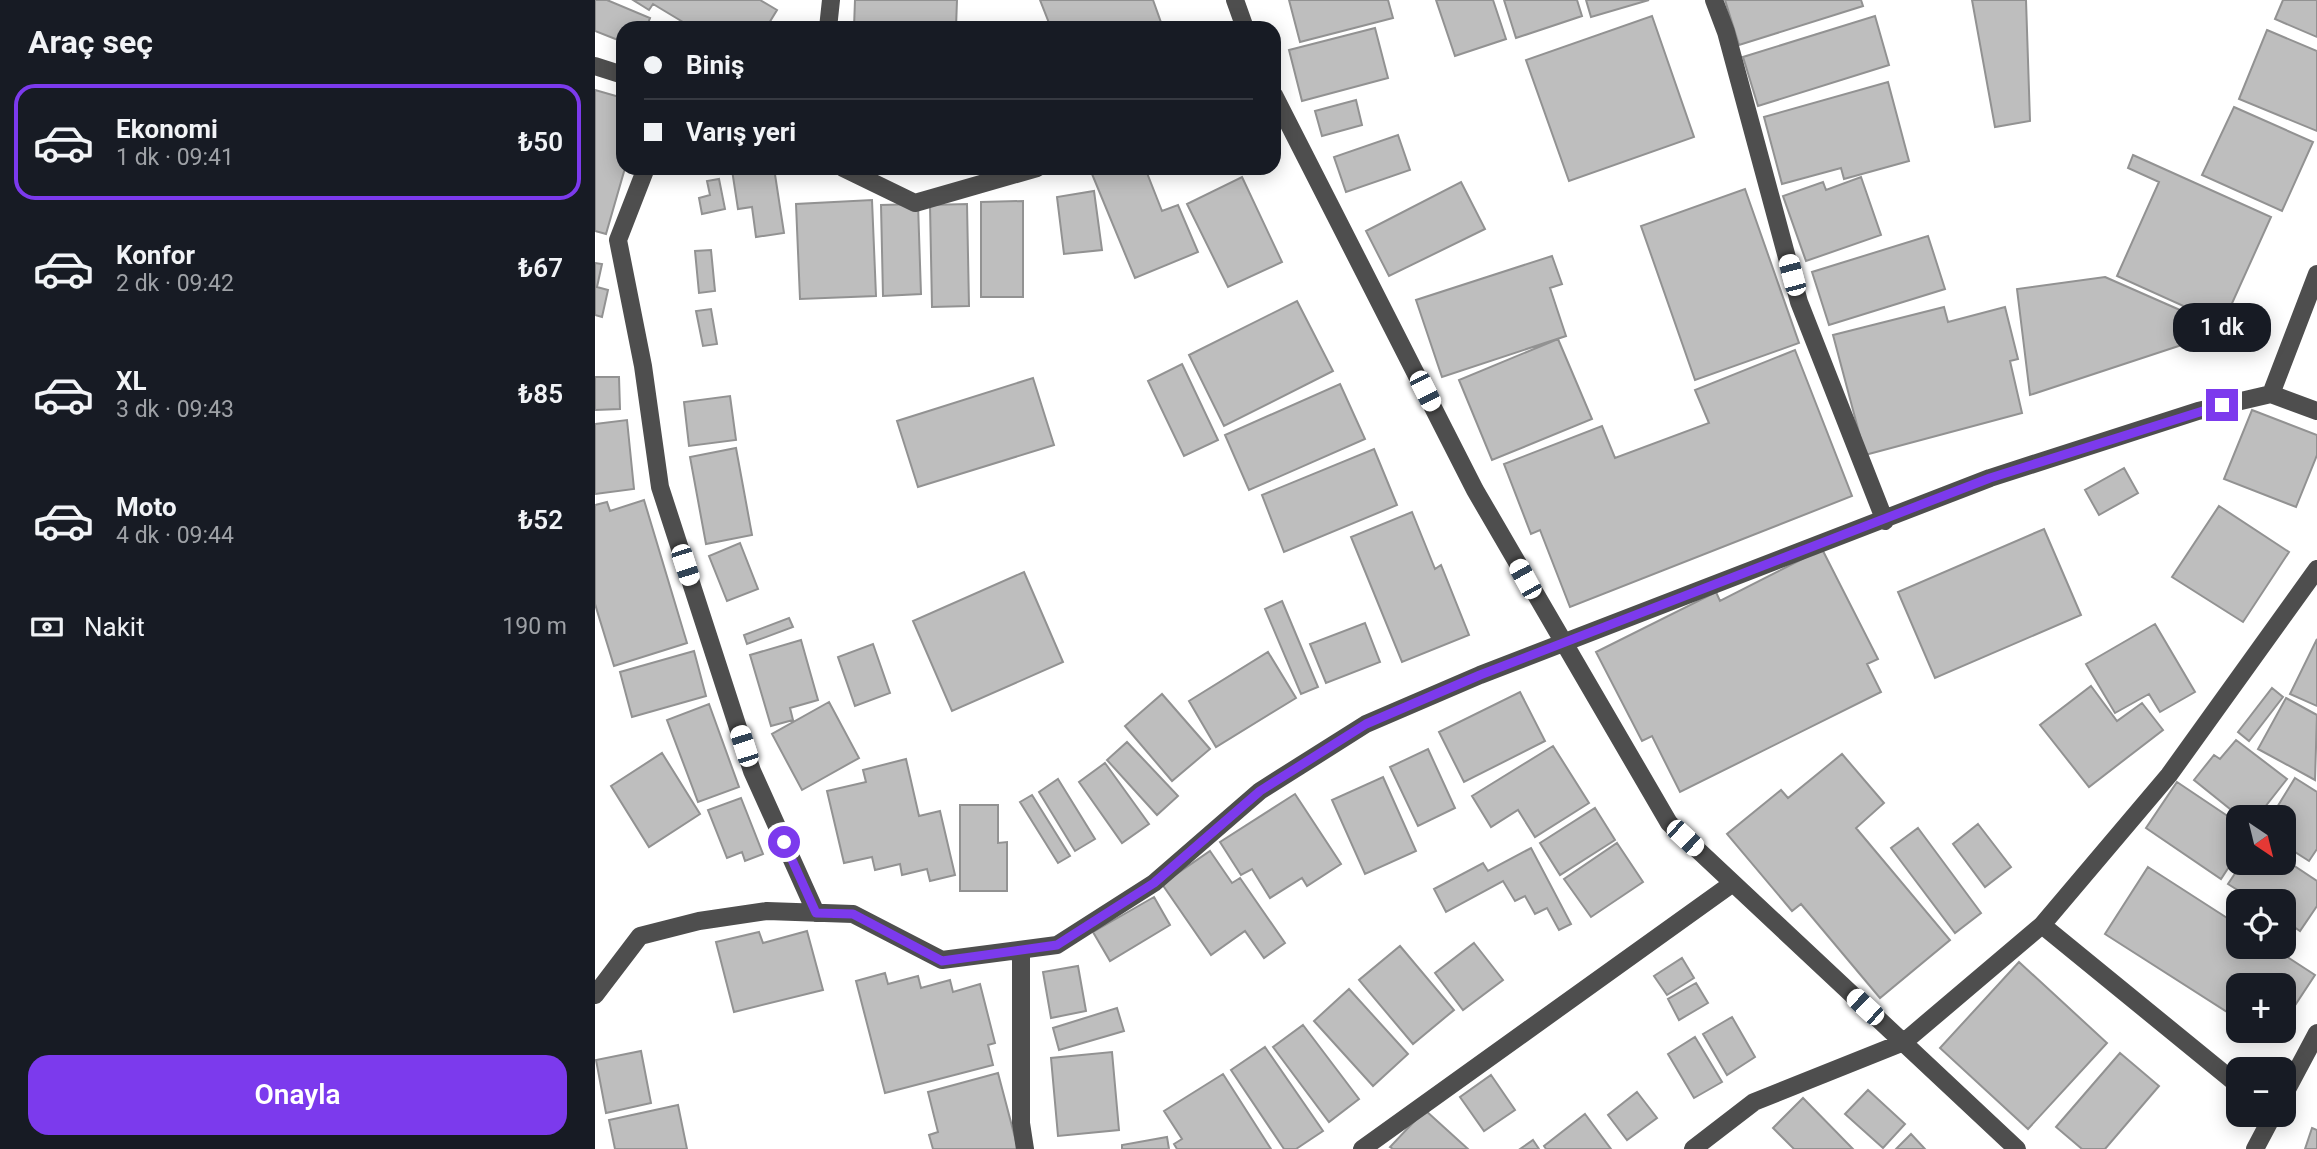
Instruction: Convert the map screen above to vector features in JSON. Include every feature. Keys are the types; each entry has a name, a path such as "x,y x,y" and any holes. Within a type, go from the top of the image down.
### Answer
{"street":[{"path":"829,21 831,0"},
{"path":"1235,0 1242,21"},
{"path":"1714,0 1726,32 1799,302 1885,521"},
{"path":"595,66 616,73"},
{"path":"1281,109 1475,490 1562,645 1669,823 2017,1149"},
{"path":"643,175 618,240 643,366 660,487 752,771 816,913"},
{"path":"858,175 915,202 1012,175"},
{"path":"2271,394 2317,274"},
{"path":"595,995 640,936 699,922 767,911 853,914 942,961 1057,945 1154,883 1260,791 1366,724 1480,675 1885,521 1990,478 2198,411 2271,394 2317,411"},
{"path":"1693,1149 1754,1102 1903,1042 2042,925 2169,775 2317,569"},
{"path":"1362,1149 1733,883"},
{"path":"2042,925 2226,1075"},
{"path":"1021,950 1021,1123 1025,1149"},
{"path":"2296,1073 2317,1033"},
{"path":"2255,1149 2267,1127"}],"building":[{"path":"595,0 607,0 650,18 649,21 616,21 616,39 595,31"},
{"path":"633,0 760,0 777,10 770,21 681,21 653,4 649,10"},
{"path":"855,0 957,0 956,21 854,21"},
{"path":"1040,0 1153,0 1160,21 1048,21"},
{"path":"1289,0 1388,0 1393,18 1300,42"},
{"path":"1436,0 1493,0 1506,39 1455,56"},
{"path":"1504,0 1577,0 1582,16 1516,38"},
{"path":"1586,0 1649,0 1591,17"},
{"path":"1725,0 1861,0 1863,6 1739,45"},
{"path":"1972,0 2026,0 2030,121 1995,127"},
{"path":"2283,0 2317,0 2317,37 2275,19"},
{"path":"1652,16 1694,137 1569,181 1526,60"},
{"path":"1875,16 1889,65 1758,106 1743,57"},
{"path":"1375,28 1388,78 1302,101 1289,50"},
{"path":"2267,30 2317,51 2317,131 2239,99"},
{"path":"1888,82 1909,161 1844,179 1841,168 1782,184 1764,117"},
{"path":"595,90 616,96 616,175 623,175 606,234 595,231"},
{"path":"1356,100 1362,125 1322,136 1315,111"},
{"path":"2234,107 2313,142 2282,211 2202,175"},
{"path":"1398,135 1410,170 1346,192 1334,157"},
{"path":"2133,155 2271,217 2229,310 2218,306 2212,319 2117,276 2159,182 2128,168"},
{"path":"733,175 775,175 784,233 756,237 752,207 738,209"},
{"path":"1092,175 1148,175 1162,211 1178,205 1198,252 1135,278"},
{"path":"1242,177 1282,262 1228,287 1187,204"},
{"path":"1861,177 1881,235 1806,261 1783,196 1823,182 1826,190"},
{"path":"719,179 725,209 702,214 699,198 710,195 707,181"},
{"path":"1461,182 1485,229 1389,276 1366,231"},
{"path":"1745,189 1799,343 1695,380 1641,226"},
{"path":"1094,191 1102,250 1064,254 1057,197"},
{"path":"872,200 876,296 800,299 796,204"},
{"path":"1023,201 1023,297 981,297 981,202"},
{"path":"918,204 921,294 883,296 881,205"},
{"path":"967,204 969,306 932,307 930,205"},
{"path":"1928,236 1945,289 1829,325 1812,272"},
{"path":"711,250 715,291 699,293 695,251"},
{"path":"1552,256 1562,284 1550,288 1566,336 1442,377 1416,300"},
{"path":"595,263 602,264 597,287 608,290 602,317 595,315"},
{"path":"2105,277 2205,321 2206,337 2030,395 2017,289"},
{"path":"1297,301 1333,371 1224,426 1189,355"},
{"path":"1944,307 1948,322 2005,307 2018,359 2010,361 2022,413 1865,455 1833,335"},
{"path":"711,309 717,344 703,346 696,311"},
{"path":"1558,339 1592,419 1492,460 1459,380"},
{"path":"1795,350 1852,496 1570,607 1540,530 1531,534 1504,464 1602,426 1615,458 1709,423 1695,390"},
{"path":"1182,364 1218,440 1184,456 1148,381"},
{"path":"595,377 619,377 620,409 595,410"},
{"path":"1033,378 1054,445 918,487 897,421"},
{"path":"1340,384 1365,439 1249,490 1225,435"},
{"path":"730,396 736,440 689,446 684,402"},
{"path":"2252,410 2317,435 2317,455 2296,507 2224,479"},
{"path":"627,420 634,489 595,494 595,424"},
{"path":"736,448 752,535 706,544 690,457"},
{"path":"1374,449 1397,505 1284,552 1262,495"},
{"path":"2124,468 2138,493 2099,515 2085,490"},
{"path":"644,500 687,643 614,666 595,604 595,505 607,502 610,511"},
{"path":"2219,506 2289,552 2243,622 2172,577"},
{"path":"1412,512 1435,569 1441,565 1469,635 1402,662 1351,537"},
{"path":"2044,529 2081,615 1935,678 1898,592"},
{"path":"740,543 758,589 727,601 709,556"},
{"path":"1822,549 1878,659 1867,664 1881,692 1680,792 1652,736 1642,741 1596,652 1716,592 1720,601"},
{"path":"1024,572 1063,662 952,711 913,621"},
{"path":"1282,601 1318,687 1301,694 1265,609"},
{"path":"789,618 793,627 747,644 744,635"},
{"path":"1365,623 1380,662 1326,683 1310,644"},
{"path":"2155,624 2195,692 2160,712 2149,694 2115,713 2086,664"},
{"path":"2317,639 2317,706 2290,694"},
{"path":"801,640 818,700 790,708 793,720 771,726 750,655"},
{"path":"873,644 890,693 855,706 838,657"},
{"path":"694,651 706,696 632,717 620,672"},
{"path":"1268,652 1296,698 1216,747 1189,701"},
{"path":"2091,686 2117,721 2142,703 2163,730 2089,787 2040,725"},
{"path":"2272,688 2283,697 2249,741 2238,732"},
{"path":"1520,692 1545,741 1464,782 1439,732"},
{"path":"1162,694 1210,749 1172,781 1125,726"},
{"path":"2286,698 2317,715 2315,780 2258,749"},
{"path":"829,702 859,758 802,790 772,734"},
{"path":"709,704 739,787 698,802 667,720"},
{"path":"2236,740 2287,779 2266,805 2226,806 2194,780 2214,755 2220,759"},
{"path":"1127,742 1178,796 1157,815 1107,760"},
{"path":"1553,746 1589,803 1535,837 1518,810 1491,827 1472,796"},
{"path":"1428,749 1455,808 1418,826 1390,767"},
{"path":"662,753 700,814 649,847 611,786"},
{"path":"1842,754 1884,803 1856,828 1950,940 1880,998 1801,904 1792,911 1727,834 1781,790 1788,798"},
{"path":"906,759 919,816 940,811 955,875 930,881 927,869 902,875 900,864 875,870 872,857 844,863 827,791 866,782 863,770"},
{"path":"1105,763 1149,824 1122,843 1079,782"},
{"path":"1383,777 1416,851 1365,874 1332,800"},
{"path":"2295,778 2317,792 2317,849 2309,861 2296,853 2296,805 2278,805"},
{"path":"1058,779 1095,839 1075,851 1039,792"},
{"path":"2177,782 2226,815 2226,871 2221,879 2146,828"},
{"path":"1295,794 1341,864 1307,886 1302,878 1270,898 1252,869 1241,875 1220,842"},
{"path":"1032,795 1070,856 1058,863 1020,802"},
{"path":"741,798 763,854 745,861 742,852 727,858 708,810"},
{"path":"960,805 998,805 998,843 1007,842 1007,891 960,891"},
{"path":"1595,808 1615,840 1560,875 1540,843"},
{"path":"1978,824 2011,867 1985,887 1953,844"},
{"path":"1918,828 1981,913 1955,933 1891,848"},
{"path":"1617,843 1643,882 1591,917 1564,879"},
{"path":"1531,848 1571,924 1559,930 1547,908 1535,914 1525,896 1515,901 1503,881 1446,912 1434,889 1483,863 1488,871"},
{"path":"1210,851 1232,883 1240,878 1285,943 1264,958 1245,931 1211,955 1162,884"},
{"path":"2148,867 2226,917 2226,959 2290,959 2315,975 2296,1004 2296,973 2226,973 2226,1011 2105,934"},
{"path":"2296,867 2317,881 2317,906 2300,931 2296,928 2296,889 2236,889 2228,884 2234,875 2296,875"},
{"path":"1154,897 1170,925 1110,961 1093,932"},
{"path":"807,931 823,990 734,1012 716,942 759,932 763,943"},
{"path":"1474,943 1503,980 1463,1010 1435,973"},
{"path":"1400,946 1454,1010 1413,1044 1359,980"},
{"path":"1682,958 1694,978 1667,995 1654,976"},
{"path":"2019,962 2107,1043 2028,1129 1940,1048"},
{"path":"1078,966 1086,1011 1051,1018 1043,972"},
{"path":"885,973 888,984 918,976 921,988 950,980 953,992 980,984 995,1043 988,1045 993,1065 885,1093 856,981"},
{"path":"1696,983 1708,1003 1679,1020 1668,999"},
{"path":"1349,989 1408,1054 1373,1086 1314,1021"},
{"path":"1117,1008 1124,1031 1059,1050 1053,1028"},
{"path":"1732,1017 1755,1057 1727,1075 1703,1034"},
{"path":"1303,1025 1359,1099 1329,1122 1273,1047"},
{"path":"1695,1037 1722,1082 1694,1098 1668,1054"},
{"path":"1265,1047 1323,1131 1296,1149 1284,1149 1231,1070"},
{"path":"641,1051 651,1103 606,1113 596,1060"},
{"path":"1112,1052 1119,1130 1058,1136 1051,1058"},
{"path":"2120,1053 2159,1086 2105,1149 2082,1149 2056,1127"},
{"path":"998,1073 1018,1149 933,1149 929,1135 938,1132 928,1092"},
{"path":"1223,1074 1271,1149 1177,1149 1174,1144 1182,1139 1164,1111"},
{"path":"1491,1075 1515,1110 1484,1131 1460,1097"},
{"path":"1868,1090 1905,1124 1883,1148 1845,1114"},
{"path":"1637,1092 1657,1118 1627,1140 1608,1115"},
{"path":"1803,1098 1853,1149 1794,1149 1773,1128"},
{"path":"678,1105 687,1149 615,1149 609,1120"},
{"path":"1425,1110 1468,1149 1390,1147"},
{"path":"1585,1114 1611,1149 1546,1149 1544,1146"},
{"path":"2312,1128 2317,1130 2317,1149 2305,1149"},
{"path":"1911,1134 1925,1149 1896,1149"},
{"path":"1167,1137 1169,1149 1122,1149 1122,1145"},
{"path":"1533,1140 1539,1149 1520,1149"}],"route":[{"path":"784,842 816,913 853,914 942,961 1057,945 1154,883 1260,791 1366,724 1480,675 1885,521 1990,478 2222,405"}]}
